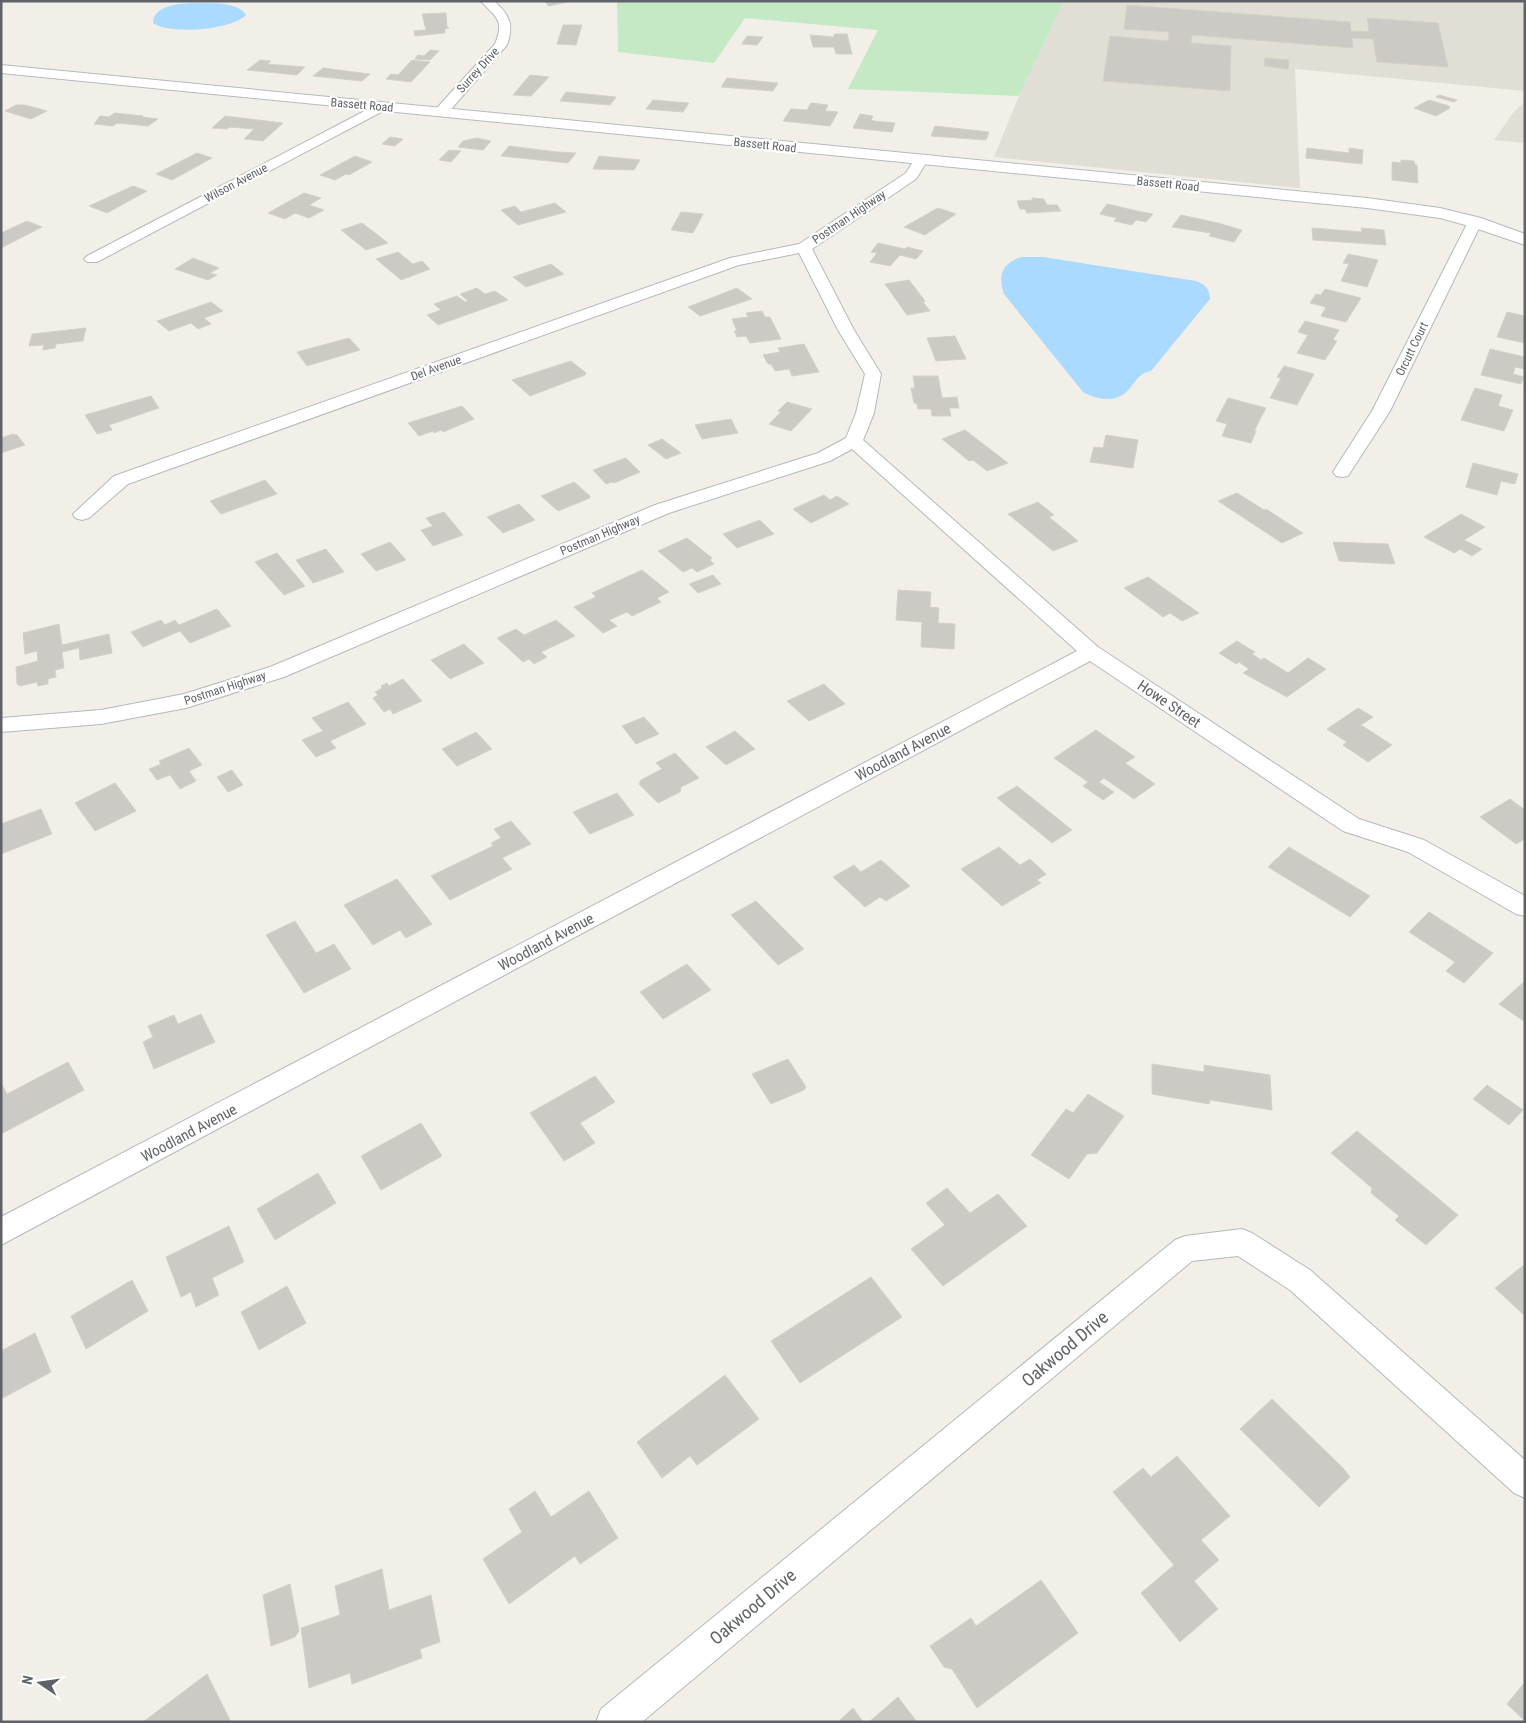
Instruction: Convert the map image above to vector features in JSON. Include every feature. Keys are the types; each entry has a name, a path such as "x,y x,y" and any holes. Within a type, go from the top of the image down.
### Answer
{"street":[{"name":"Surrey Drive","path":"441,112 501,45 505,36 507,23 504,17 487,1"},
{"name":"Bassett Road","path":"1,69 1367,203 1440,213 1475,222 1525,240"},
{"name":"Wilson Avenue","path":"92,260 380,107"},
{"name":"Postman Highway","path":"1,725 102,718 176,703 276,672 662,509 824,457 854,441 865,413 873,374 846,330 804,248 911,176 920,160"},
{"name":"Orcutt Court","path":"1342,472 1381,412 1475,222"},
{"name":"Del Avenue","path":"82,514 121,480 735,261 804,248"},
{"name":"Howe Street","path":"854,441 1091,652 1351,825 1416,846 1525,907"},
{"name":"Woodland Avenue","path":"1,1232 1091,652"},
{"name":"Oakwood Drive","path":"614,1722 1185,1249 1242,1242 1300,1280 1525,1482"}],"shaded area":[{"path":"1064,1 1525,1 1525,91 1295,69 1300,188 994,157 1019,96"},
{"path":"1525,101 1525,143 1494,140 1513,113"}],"green space":[{"path":"617,1 1064,1 1019,96 848,89 878,30 745,18 714,63 618,52"}],"water":[{"path":"192,3 229,5 242,10 246,15 228,24 200,29 172,29 153,23 154,17 162,9 174,5"},
{"path":"1022,257 1043,257 1196,281 1206,287 1210,299 1151,371 1142,374 1120,396 1110,399 1093,397 1083,392 1004,294 1001,281 1003,270 1010,262"}],"building":[{"path":"544,1 571,1 549,6"},
{"path":"1127,5 1350,22 1351,31 1369,32 1367,18 1438,23 1448,67 1377,62 1373,39 1352,38 1353,48 1192,35 1191,43 1231,46 1230,91 1103,81 1110,36 1168,41 1169,32 1124,29"},
{"path":"446,13 447,27 449,28 445,29 445,33 415,36 414,31 426,30 422,14"},
{"path":"563,25 582,25 576,45 557,44"},
{"path":"834,34 847,34 852,54 836,54 834,47 813,47 810,35 834,37"},
{"path":"747,36 763,37 757,45 742,44"},
{"path":"430,50 439,51 430,60 415,59 418,55 424,56"},
{"path":"1265,58 1289,60 1288,69 1264,66"},
{"path":"260,60 271,61 267,64 305,67 297,75 247,70"},
{"path":"412,60 430,62 411,82 386,79 391,74 398,75"},
{"path":"323,68 370,74 362,81 313,76"},
{"path":"530,75 549,77 531,96 513,95"},
{"path":"727,78 778,83 773,91 721,87"},
{"path":"566,92 616,97 610,105 560,101"},
{"path":"1439,95 1457,100 1454,102 1436,97"},
{"path":"653,100 689,103 683,112 646,109"},
{"path":"1429,100 1449,106 1450,108 1436,116 1414,108"},
{"path":"811,103 828,105 825,111 838,112 830,126 783,121 791,109 807,110"},
{"path":"16,105 25,105 47,111 31,119 5,111"},
{"path":"115,113 158,119 148,126 117,123 113,126 94,124 100,116 109,117"},
{"path":"860,114 873,116 871,120 874,121 895,123 892,132 853,128"},
{"path":"225,116 283,123 263,141 244,139 254,129 212,128"},
{"path":"935,126 989,132 986,140 931,136"},
{"path":"390,137 403,139 395,146 382,144"},
{"path":"477,138 491,141 483,150 458,147 463,141"},
{"path":"509,146 576,153 568,163 501,156"},
{"path":"1307,148 1349,153 1349,148 1363,150 1362,164 1306,158"},
{"path":"449,150 461,151 451,162 439,160"},
{"path":"197,153 212,158 172,180 156,174"},
{"path":"355,156 372,162 349,175 346,174 335,180 320,175"},
{"path":"599,156 640,160 634,170 593,169"},
{"path":"1401,160 1414,161 1415,165 1417,165 1418,183 1392,180 1392,162 1401,163"},
{"path":"133,186 147,191 107,213 89,206"},
{"path":"304,193 321,198 309,205 324,210 309,218 295,213 285,219 268,213"},
{"path":"1032,198 1044,199 1047,205 1057,205 1061,211 1027,213 1025,209 1020,209 1017,201 1033,200"},
{"path":"555,203 566,212 518,225 501,210 515,206 521,212"},
{"path":"1107,204 1153,214 1146,222 1136,220 1132,225 1114,221 1117,218 1100,214"},
{"path":"938,208 956,214 925,235 904,227"},
{"path":"681,212 703,214 693,233 671,230"},
{"path":"1181,215 1242,230 1234,242 1209,236 1211,233 1172,227"},
{"path":"27,221 42,227 1,248 1,233"},
{"path":"362,223 388,243 366,250 341,230"},
{"path":"1312,228 1362,232 1361,228 1384,230 1386,245 1313,240"},
{"path":"878,243 923,251 916,259 900,255 890,266 870,262 877,253 871,252"},
{"path":"398,252 413,264 422,261 430,269 401,280 376,259"},
{"path":"1348,254 1378,260 1367,287 1341,281 1349,264 1343,263"},
{"path":"193,258 219,268 210,273 217,275 208,280 175,269"},
{"path":"551,264 564,274 526,287 513,277"},
{"path":"909,280 930,311 907,315 885,284"},
{"path":"477,288 485,294 495,291 508,300 438,325 427,315 441,310 434,304 457,296 465,302 468,301 460,294"},
{"path":"737,288 752,299 700,316 688,307"},
{"path":"1325,289 1361,298 1346,322 1321,316 1326,307 1310,303 1316,294 1321,295"},
{"path":"211,302 223,311 204,318 211,324 198,329 191,323 169,331 157,321"},
{"path":"762,311 765,317 770,317 781,339 750,343 746,336 737,337 734,331 737,331 732,319 748,317 746,313"},
{"path":"1507,312 1525,316 1525,343 1497,337"},
{"path":"1305,321 1339,330 1333,340 1337,341 1325,360 1297,353 1308,335 1298,332"},
{"path":"86,328 83,341 56,344 55,348 43,350 44,345 29,346 32,334"},
{"path":"955,336 966,359 936,361 927,338"},
{"path":"349,338 360,350 307,366 297,352"},
{"path":"804,344 819,372 792,376 789,369 775,371 763,355 780,352 778,348"},
{"path":"1490,349 1525,357 1525,369 1515,367 1513,374 1524,377 1521,384 1481,375"},
{"path":"571,361 586,373 585,375 530,396 512,380"},
{"path":"1284,366 1314,374 1297,405 1270,398 1281,378 1277,377"},
{"path":"913,376 938,376 942,398 957,397 959,408 949,408 951,416 932,416 931,409 918,409 917,404 914,403 911,388 915,388"},
{"path":"1475,388 1502,395 1498,406 1513,410 1504,431 1461,420"},
{"path":"151,396 159,408 109,425 112,430 97,434 85,415"},
{"path":"1228,398 1266,408 1254,431 1256,431 1251,443 1222,436 1227,424 1216,421"},
{"path":"787,402 812,409 791,431 769,424 781,412 778,411"},
{"path":"462,406 474,419 443,432 441,430 434,433 433,431 419,436 408,423"},
{"path":"731,419 738,433 702,439 695,425"},
{"path":"965,430 1008,463 987,471 973,460 969,461 942,439"},
{"path":"13,434 17,435 25,445 1,453 1,438"},
{"path":"1106,435 1138,440 1133,468 1090,462 1094,447 1103,448"},
{"path":"662,439 681,453 666,459 648,445"},
{"path":"626,458 640,472 614,483 606,484 593,470"},
{"path":"1473,463 1518,474 1515,484 1501,481 1497,495 1466,487"},
{"path":"265,480 277,494 221,514 210,501"},
{"path":"574,482 590,498 558,511 541,496"},
{"path":"1237,493 1303,533 1282,543 1218,501"},
{"path":"824,495 830,500 837,496 849,504 811,523 793,509"},
{"path":"1038,502 1054,515 1049,517 1078,541 1053,551 1008,514"},
{"path":"519,504 535,520 503,533 487,517"},
{"path":"444,512 463,535 433,546 421,530 433,526 426,518"},
{"path":"1461,514 1485,527 1464,540 1482,549 1472,556 1460,549 1454,553 1424,537"},
{"path":"760,520 774,534 737,548 723,534"},
{"path":"687,538 712,558 710,560 714,564 697,572 692,568 683,572 658,551"},
{"path":"390,542 406,560 376,571 361,554"},
{"path":"1333,542 1388,544 1395,564 1339,561"},
{"path":"326,549 344,572 313,583 296,560"},
{"path":"277,553 305,586 284,595 255,562"},
{"path":"642,570 669,592 657,598 661,602 632,616 627,612 609,620 617,626 603,633 574,607 596,597 592,593"},
{"path":"713,575 721,584 698,593 689,584"},
{"path":"1148,577 1199,613 1182,621 1170,613 1163,617 1124,588"},
{"path":"898,590 931,592 930,607 939,608 938,623 955,624 954,649 921,647 922,622 896,620"},
{"path":"217,609 231,626 190,643 180,631 143,647 131,632 161,620 165,625 175,620 179,625"},
{"path":"556,620 575,636 541,652 547,657 534,664 529,659 523,662 497,638 516,629 524,635"},
{"path":"59,624 62,645 109,634 112,653 80,660 79,648 62,652 64,668 55,670 56,677 48,679 48,684 38,686 37,682 20,686 17,684 16,667 38,661 37,651 25,654 23,633"},
{"path":"1237,641 1255,652 1252,654 1261,660 1264,658 1288,673 1308,658 1326,669 1287,697 1243,673 1249,669 1239,662 1236,664 1219,653"},
{"path":"464,644 484,663 450,679 431,660"},
{"path":"403,679 422,701 393,714 390,709 384,712 373,698 378,695 375,692 387,683 389,686"},
{"path":"824,684 845,704 809,721 787,701"},
{"path":"348,702 366,724 330,741 336,748 316,757 302,740 323,731 312,718"},
{"path":"1358,708 1373,717 1361,725 1392,745 1368,762 1343,745 1347,742 1327,729"},
{"path":"644,717 659,734 636,744 622,726"},
{"path":"1096,730 1135,757 1125,763 1155,784 1134,799 1104,778 1099,782 1114,792 1103,800 1083,786 1088,782 1054,758"},
{"path":"735,731 755,749 726,765 706,747"},
{"path":"476,732 492,749 457,766 442,749"},
{"path":"189,748 202,765 189,771 196,781 180,789 170,775 157,780 149,769 161,764 159,761"},
{"path":"675,753 699,778 681,787 680,792 658,803 639,784 641,780 662,769 656,763"},
{"path":"232,770 243,785 228,792 217,777"},
{"path":"115,783 136,811 95,831 75,803"},
{"path":"1017,786 1072,830 1052,843 997,798"},
{"path":"617,793 634,815 590,834 573,812"},
{"path":"1510,799 1525,810 1525,839 1516,844 1480,817"},
{"path":"41,809 52,834 1,854 1,824"},
{"path":"511,821 531,844 502,858 512,869 450,900 431,876 493,846 491,843 501,838 494,829"},
{"path":"999,847 1020,865 1030,859 1046,874 1037,880 1041,883 1002,906 961,869"},
{"path":"1289,847 1370,896 1350,917 1268,867"},
{"path":"881,860 910,886 886,901 880,897 865,907 833,877 854,865 861,872"},
{"path":"397,879 432,924 406,938 400,930 373,945 344,905"},
{"path":"756,901 804,949 778,965 731,915"},
{"path":"1429,912 1493,953 1464,983 1446,971 1455,962 1409,932"},
{"path":"295,921 316,953 334,944 351,969 304,993 266,935"},
{"path":"687,964 711,990 663,1019 640,992"},
{"path":"1525,981 1525,1022 1499,1004"},
{"path":"201,1014 215,1042 154,1069 143,1042 153,1037 148,1026 174,1015 178,1024"},
{"path":"788,1059 806,1087 804,1090 771,1104 752,1074"},
{"path":"68,1062 84,1090 1,1134 1,1083 7,1094"},
{"path":"1152,1064 1204,1072 1204,1065 1270,1075 1272,1110 1210,1100 1209,1104 1152,1094"},
{"path":"595,1076 615,1102 580,1123 595,1143 564,1161 530,1113"},
{"path":"1487,1085 1523,1110 1509,1125 1473,1099"},
{"path":"1088,1094 1124,1116 1097,1153 1087,1154 1069,1179 1031,1155 1066,1109 1073,1113"},
{"path":"421,1123 442,1156 381,1190 361,1156"},
{"path":"1357,1131 1458,1215 1426,1245 1395,1220 1399,1216 1371,1193 1372,1188 1331,1153"},
{"path":"318,1173 336,1203 275,1240 257,1209"},
{"path":"947,1188 970,1213 998,1194 1027,1226 943,1286 911,1249 945,1225 926,1203"},
{"path":"229,1226 244,1262 212,1278 219,1295 196,1307 191,1292 181,1297 166,1257"},
{"path":"1525,1264 1525,1316 1495,1288"},
{"path":"871,1277 902,1317 800,1383 771,1341"},
{"path":"132,1280 148,1311 86,1349 71,1316"},
{"path":"287,1286 306,1323 259,1350 241,1312"},
{"path":"35,1333 51,1372 1,1399 1,1351"},
{"path":"725,1375 759,1419 697,1465 690,1456 662,1478 637,1442"},
{"path":"1272,1399 1350,1477 1319,1507 1240,1429"},
{"path":"1177,1456 1230,1516 1201,1540 1219,1560 1194,1581 1218,1609 1180,1642 1141,1593 1174,1565 1113,1492 1143,1468 1151,1477"},
{"path":"535,1491 551,1517 589,1491 618,1538 580,1564 575,1556 509,1604 483,1559 522,1532 509,1509"},
{"path":"382,1569 389,1610 431,1595 440,1642 420,1649 422,1658 352,1684 350,1673 309,1688 301,1628 340,1615 335,1586"},
{"path":"1041,1580 1078,1633 977,1708 952,1669 944,1667 930,1646 971,1618 976,1626"},
{"path":"290,1584 299,1631 295,1637 271,1646 263,1595"},
{"path":"207,1674 231,1722 143,1722"},
{"path":"1525,1682 1525,1721 1507,1704"},
{"path":"898,1697 917,1722 869,1722"},
{"path":"853,1708 863,1722 838,1722"}]}
